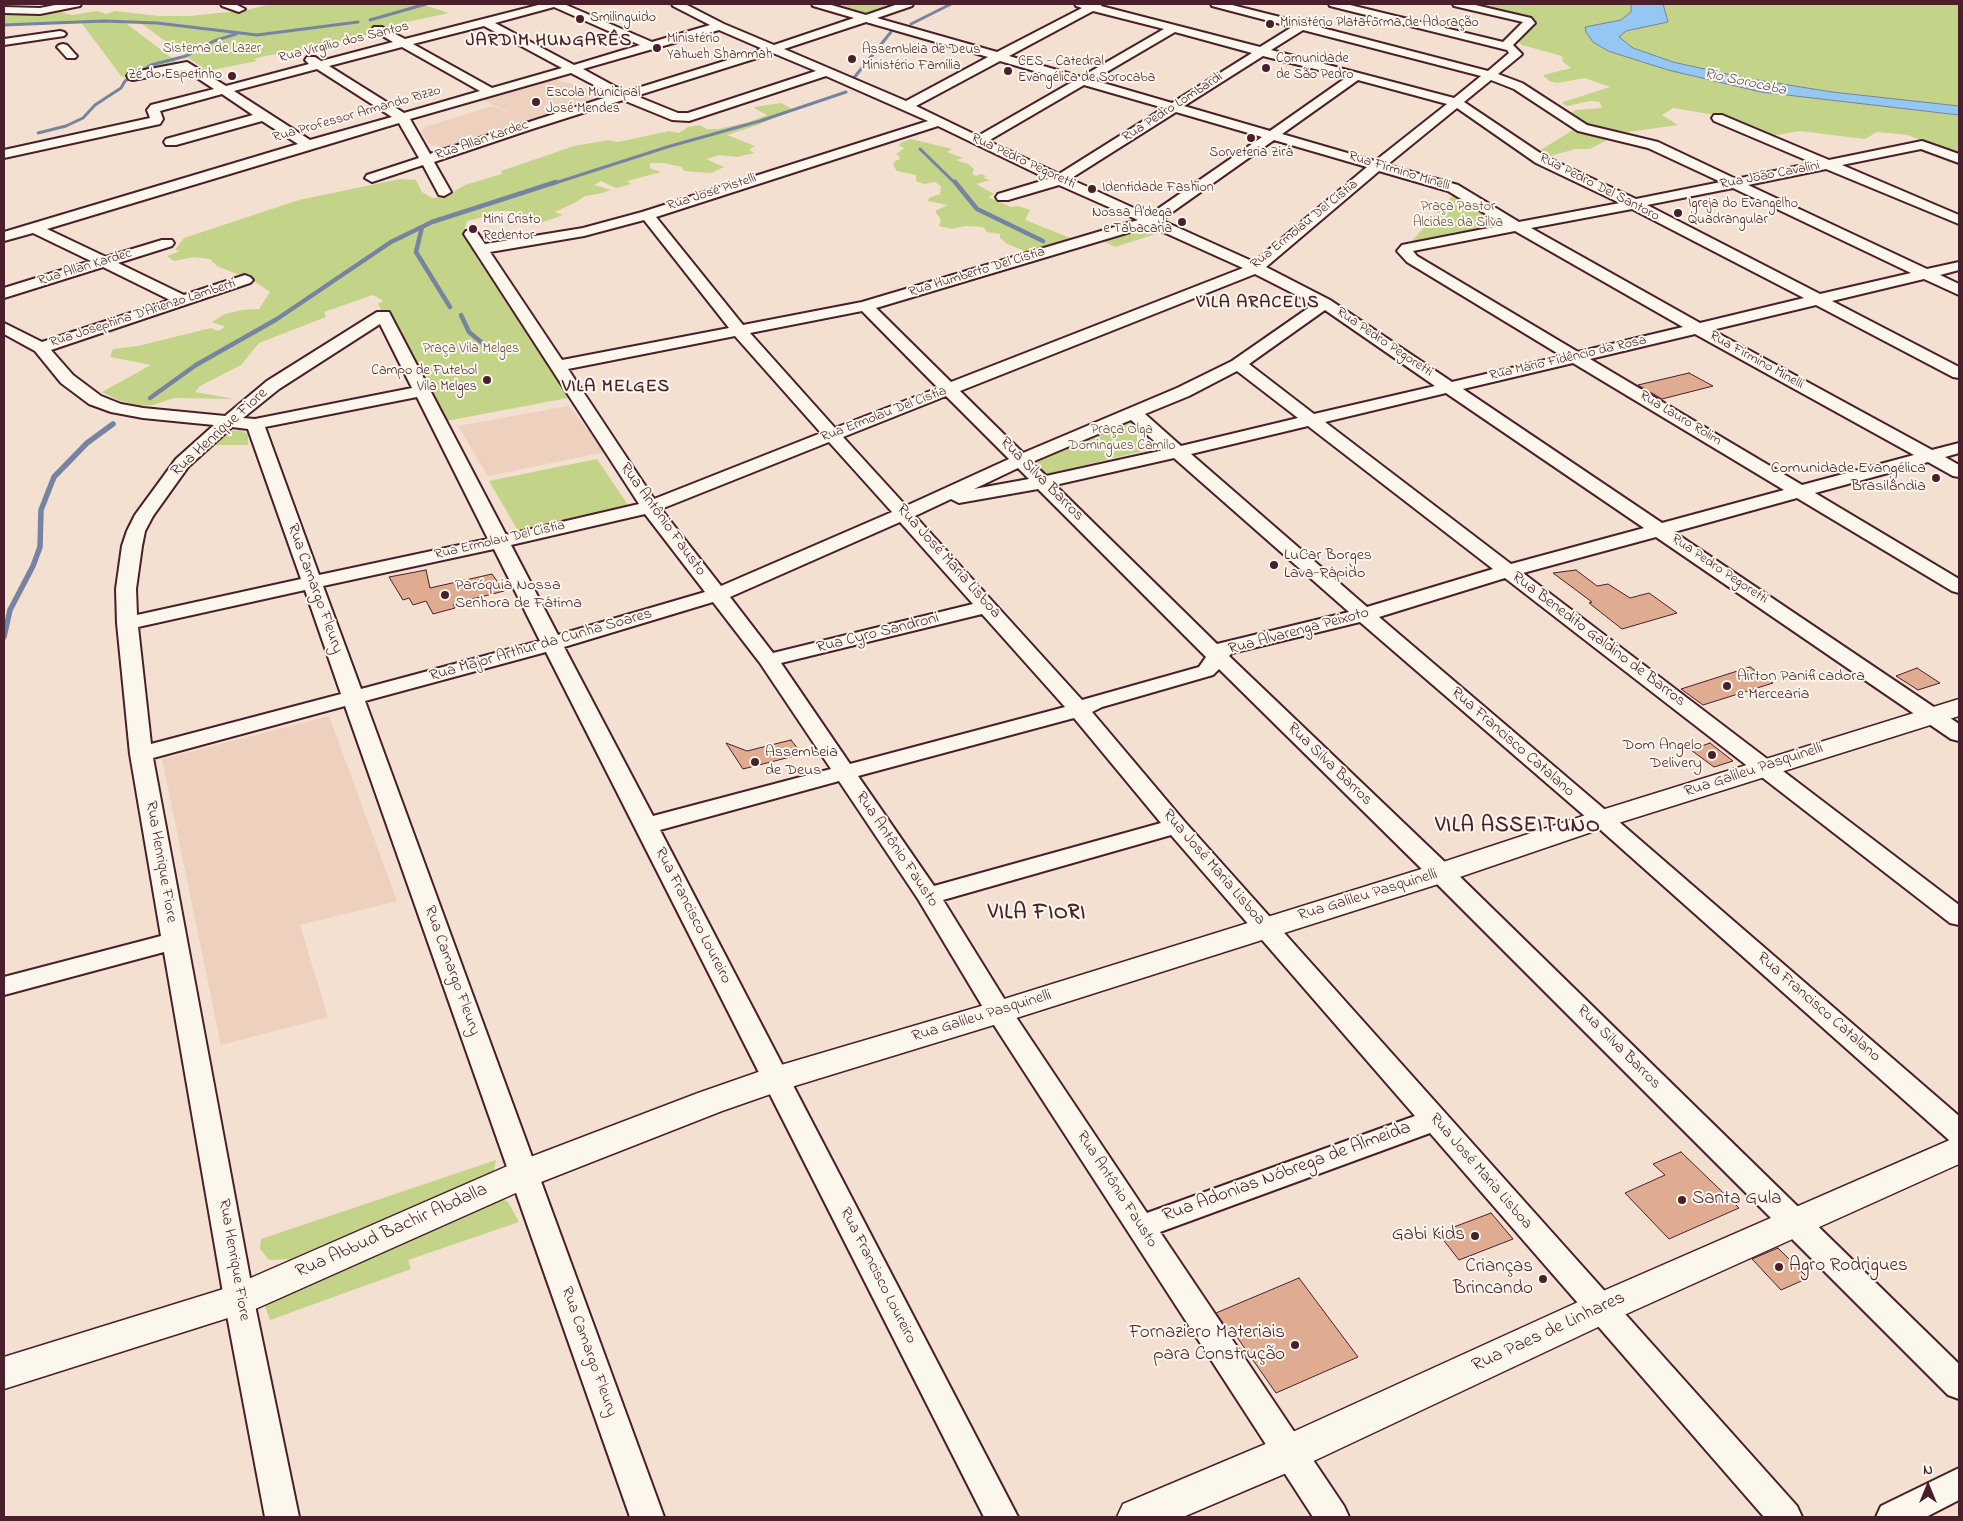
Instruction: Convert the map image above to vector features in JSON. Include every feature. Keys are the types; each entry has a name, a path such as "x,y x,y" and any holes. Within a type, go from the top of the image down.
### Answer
{"street":[{"path":"4,10 40,11 76,4"},
{"path":"226,4 238,9"},
{"path":"554,4 651,46"},
{"name":"Rua Virgílio dos Santos","path":"4,154 155,121 157,119 153,110 155,108 554,4"},
{"name":"Rua Pedro Pegoretti","path":"677,4 720,26 906,106 1060,180 1256,268 1325,303 1959,734"},
{"name":"Rua Firmino Minelli","path":"817,4 1454,188 1516,226 1697,328 1959,472"},
{"name":"Rua Allan Kardec","path":"372,178 622,95 908,4"},
{"path":"1216,4 1489,75 1518,86 1583,128 1653,145 1959,290"},
{"path":"1335,4 1506,46 1529,23 1527,20 1458,4"},
{"name":"Rua Pedro Lombardi","path":"1003,197 1060,180 1335,4"},
{"path":"906,106 1090,5"},
{"name":"Rua Pedro Del Santoro","path":"1090,5 1355,77 1455,102 1466,107 1541,160 1634,204 1959,373"},
{"path":"484,22 622,95 670,116 689,117 826,72"},
{"name":"Rua Professor Armando Rizzo","path":"4,237 308,145 720,26"},
{"path":"978,141 1173,28"},
{"path":"378,29 490,92"},
{"path":"4,42 60,34"},
{"name":"Rua Ermolau Del Cístia","path":"127,623 500,542 650,507 830,434 950,390 1256,268 1378,165 1516,54 1511,48 1506,46"},
{"path":"306,57 403,118 444,192"},
{"path":"133,76 187,66 308,145"},
{"name":"Rua Humberto Del Cístia","path":"557,366 740,332 865,306 1150,221 1355,77"},
{"path":"171,142 264,116"},
{"path":"1718,118 1959,220"},
{"name":"Rua José Pistelli","path":"481,248 584,232 939,122"},
{"name":"Rua João Cavalini","path":"1406,248 1922,145 1959,159"},
{"name":"Rua José Maria Lisboa","path":"646,214 740,332 1079,710 1176,826 1265,928 1600,1310 1785,1517"},
{"path":"34,228 184,301"},
{"name":"Rua Antônio Fausto","path":"471,234 650,507 768,660 928,896 999,1012 1332,1517"},
{"name":"Rua Allan Kardec","path":"4,293 167,243"},
{"name":"Rua Lauro Rolim","path":"1406,248 1404,251 1412,258 1959,587"},
{"name":"Rua Mário Fidêncio da Rosa","path":"1177,452 1959,266"},
{"name":"Rua Josephina D'Arienzo Lamberti","path":"41,348 245,280"},
{"name":"Rua Major Arthur da Cunha Soares","path":"141,754 552,644 717,595 929,503 1021,460 1184,392 1238,364 1325,303"},
{"name":"Rua Silva Barros","path":"865,306 1218,657 1440,873 1959,1385"},
{"name":"Rua Francisco Loureiro","path":"383,315 1001,1517"},
{"name":"Rua Henrique Fiore","path":"282,1517 240,1299 196,1048 173,941 141,754 127,623 126,589 136,531 144,515 182,463 273,385 383,315"},
{"path":"4,328 41,348 67,379 95,400 117,408 144,413 230,420 255,424 422,391"},
{"name":"Rua Benedito Galdino de Barros","path":"1238,364 1959,917"},
{"name":"Rua Francisco Catalano","path":"1133,413 1364,615 1602,819 1959,1132"},
{"name":"Rua Camargo Fleury","path":"255,424 647,1517"},
{"name":"Rua Alvarenga Peixoto","path":"645,826 1079,710 1094,702 1206,671 1225,648 1364,615 1508,571 1959,448"},
{"name":"Rua Major Arthur da Cunha Soares","path":"929,503 1044,482 1177,452"},
{"name":"Rua Cyro Sandroni","path":"768,660 988,607"},
{"name":"Rua Galileu Pasquinelli","path":"776,1079 999,1012 1440,873 1602,819 1959,706"},
{"path":"928,896 1176,826"},
{"path":"4,986 173,941"},
{"name":"Rua Abbud Bachir Abdalla","path":"4,1373 240,1299 524,1174 710,1102 776,1079"},
{"name":"Rua Adonias Nóbrega de Almeida","path":"1141,1227 1434,1120"},
{"name":"Rua Paes de Linhares","path":"1138,1517 1289,1453 1959,1148"},
{"path":"1893,1517 1959,1483"}],"shaded area":[{"path":"551,78 607,94 445,148 429,144 421,131 425,127 492,106 519,116 480,99"},
{"path":"569,406 605,452 488,476 458,426"},
{"path":"329,716 397,901 300,925 328,1017 221,1045 162,759"}],"green space":[{"name":"Sistema de Lazer","path":"271,4 426,4 424,5 449,13 398,24 400,27 303,50 265,56 254,59 257,61 207,71 139,22 123,21 181,65 122,77 80,21 4,25 4,13 29,15 57,11 72,15 97,11 106,14 115,11 159,16 190,16 247,10"},
{"path":"826,4 890,4 896,5 867,15"},
{"path":"1466,4 1959,4 1959,156 1908,135 1877,132 1865,139 1800,131 1771,136 1721,116 1673,108 1662,115 1678,125 1614,134 1590,126 1570,114 1576,110 1602,108 1600,102 1590,101 1567,106 1563,104 1563,102 1610,87 1585,78 1557,83 1549,81 1543,75 1571,68 1563,62 1562,56 1522,45 1516,39 1529,19"},
{"name":"Praça Vila Melges","path":"781,103 792,109 758,125 727,135 755,146 749,150 754,153 737,157 720,155 706,159 724,167 711,173 684,171 682,167 664,163 650,163 650,168 661,172 627,181 631,184 616,188 601,181 594,185 611,190 585,196 555,212 563,215 540,223 509,225 506,222 523,215 512,211 496,211 491,215 467,221 463,234 477,258 488,274 493,273 573,397 441,422 384,317 378,303 382,302 382,300 373,295 324,312 326,317 259,343 241,365 200,386 195,392 235,399 174,398 153,405 138,406 118,400 102,392 151,365 110,357 113,349 138,346 211,328 218,331 225,327 212,322 225,314 259,309 270,292 254,281 217,266 210,259 194,257 174,261 167,256 180,251 175,250 184,238 299,200 400,179 416,180 422,192 432,198 444,197 465,185 502,174 501,171 574,146 609,140 618,142 669,131 679,133 688,127 699,125 707,129 718,129 749,122 767,115 755,107"},
{"path":"1573,130 1607,140 1590,149 1576,149 1550,156 1539,151"},
{"path":"911,139 952,149 947,152 963,158 956,160 968,164 974,169 972,174 976,176 981,174 986,176 983,178 990,180 976,184 994,194 988,197 1011,207 1018,206 1030,210 1025,220 1073,239 1028,253 1006,243 1000,238 1000,234 987,232 983,227 965,226 952,229 939,226 941,220 935,211 948,205 928,201 929,198 940,194 941,186 935,182 924,184 916,181 916,175 897,171 893,165 895,161 900,159 896,154 905,148 899,146 900,143"},
{"name":"Praça Pastor Alcides da Silva","path":"1455,193 1508,225 1409,244"},
{"path":"1141,229 1151,229 1159,233 1115,247 1103,241"},
{"name":"Praça Olga Domingues Camilo","path":"1129,418 1164,446 1044,475 1026,459"},
{"path":"240,430 248,434 248,445 212,445 220,436 230,431"},
{"path":"597,459 628,505 527,529 517,529 489,481"},
{"path":"496,1160 494,1170 478,1180 290,1259 269,1260 260,1249 261,1239"},
{"path":"500,1200 508,1202 519,1222 408,1260 411,1269 270,1320 264,1303 270,1294"}],"water":[{"name":"Rio Sorocaba","path":"1631,4 1663,4 1668,22 1626,31 1619,37 1633,48 1673,62 1745,78 1832,92 1959,106 1959,115 1761,92 1668,70 1608,51 1593,42 1585,27 1621,20 1631,12"}],"building":[{"path":"1689,373 1713,386 1662,399 1638,385"},
{"name":"Paróquia Nossa Senhora de Fátima","path":"426,570 430,588 492,574 504,591 453,604 455,608 433,614 426,601 413,605 409,598 403,600 389,577"},
{"path":"1576,570 1597,586 1608,584 1630,598 1649,593 1677,613 1622,629 1589,603 1592,602 1553,573"},
{"name":"Airton Panificadora e Mercearia","path":"1750,667 1773,683 1703,705 1681,689"},
{"path":"1917,668 1940,683 1918,690 1896,676"},
{"name":"Assembeia de Deus","path":"791,740 802,754 743,769 726,743 747,751"},
{"name":"Dom Angelo Delivery","path":"1710,743 1733,761 1714,767 1691,750"},
{"name":"Santa Gula","path":"1681,1152 1739,1208 1669,1239 1625,1193 1665,1175 1653,1164"},
{"name":"Gabi Kids","path":"1491,1213 1513,1239 1459,1260 1438,1233"},
{"name":"Agro Rodrigues","path":"1778,1248 1808,1278 1781,1290 1752,1259"},
{"name":"Fornaziero Materiais para Construção","path":"1299,1278 1358,1357 1276,1393 1232,1330 1229,1332 1216,1313"}],"waterway":[{"path":"370,20 426,4"},
{"path":"911,24 951,4"},
{"path":"4,25 104,21 157,23 257,35 358,22"},
{"path":"853,79 891,32"},
{"path":"38,133 66,126 83,118 95,105 121,88 125,81 151,65 186,56 214,41 236,34"},
{"path":"552,184 667,147 760,121 846,92"},
{"path":"920,149 956,184"},
{"path":"150,398 196,365 277,319 391,242 432,222 556,182"},
{"path":"955,182 977,209 1043,241"},
{"path":"422,227 416,252 450,307"},
{"path":"461,315 469,332 486,346"},
{"path":"4,637 10,610 33,566 40,547 41,510 54,477 87,443 113,424"}],"place":[{"name":"Smilinguido","path":"580,19"},
{"name":"Ministério Plataforma de Adoração","path":"1270,24"},
{"name":"Ministério Yahweh Shammah","path":"657,48"},
{"name":"Assembleia de Deus Ministério Família","path":"852,59"},
{"name":"Comunidade de São Pedro","path":"1266,68"},
{"name":"CES - Catedral Evangélica de Sorocaba","path":"1008,71"},
{"name":"Zé do Espetinho","path":"232,76"},
{"name":"Escola Municipal José Mendes","path":"536,102"},
{"name":"Sorveteria Zirá","path":"1251,138"},
{"name":"Identidade Fashion","path":"1092,189"},
{"name":"Igreja do Evangelho Quadrangular","path":"1678,213"},
{"name":"Nossa A'dega e Tabacaria","path":"1182,222"},
{"name":"Mini Cristo Redentor","path":"473,229"},
{"name":"Campo de Futebol Vila Melges","path":"487,380"},
{"name":"Comunidade Evangélica Brasilândia","path":"1936,478"},
{"name":"LuCar Borges Lava-Rápido","path":"1274,565"},
{"name":"Paróquia Nossa Senhora de Fátima","path":"445,595"},
{"name":"Airton Panificadora e Mercearia","path":"1727,686"},
{"name":"Dom Angelo Delivery","path":"1712,755"},
{"name":"Assembeia de Deus","path":"755,762"},
{"name":"Santa Gula","path":"1682,1200"},
{"name":"Gabi Kids","path":"1475,1236"},
{"name":"Agro Rodrigues","path":"1779,1267"},
{"name":"Crianças Brincando","path":"1543,1279"},
{"name":"Fornaziero Materiais para Construção","path":"1295,1345"}],"district":[{"name":"JARDIM HUNGARÊS","path":"549,42"},
{"name":"VILA ARACELIS","path":"1258,304"},
{"name":"VILA MELGES","path":"616,388"},
{"name":"VILA ASSEITUNO","path":"1518,828"},
{"name":"VILA FIORI","path":"1037,915"}]}
